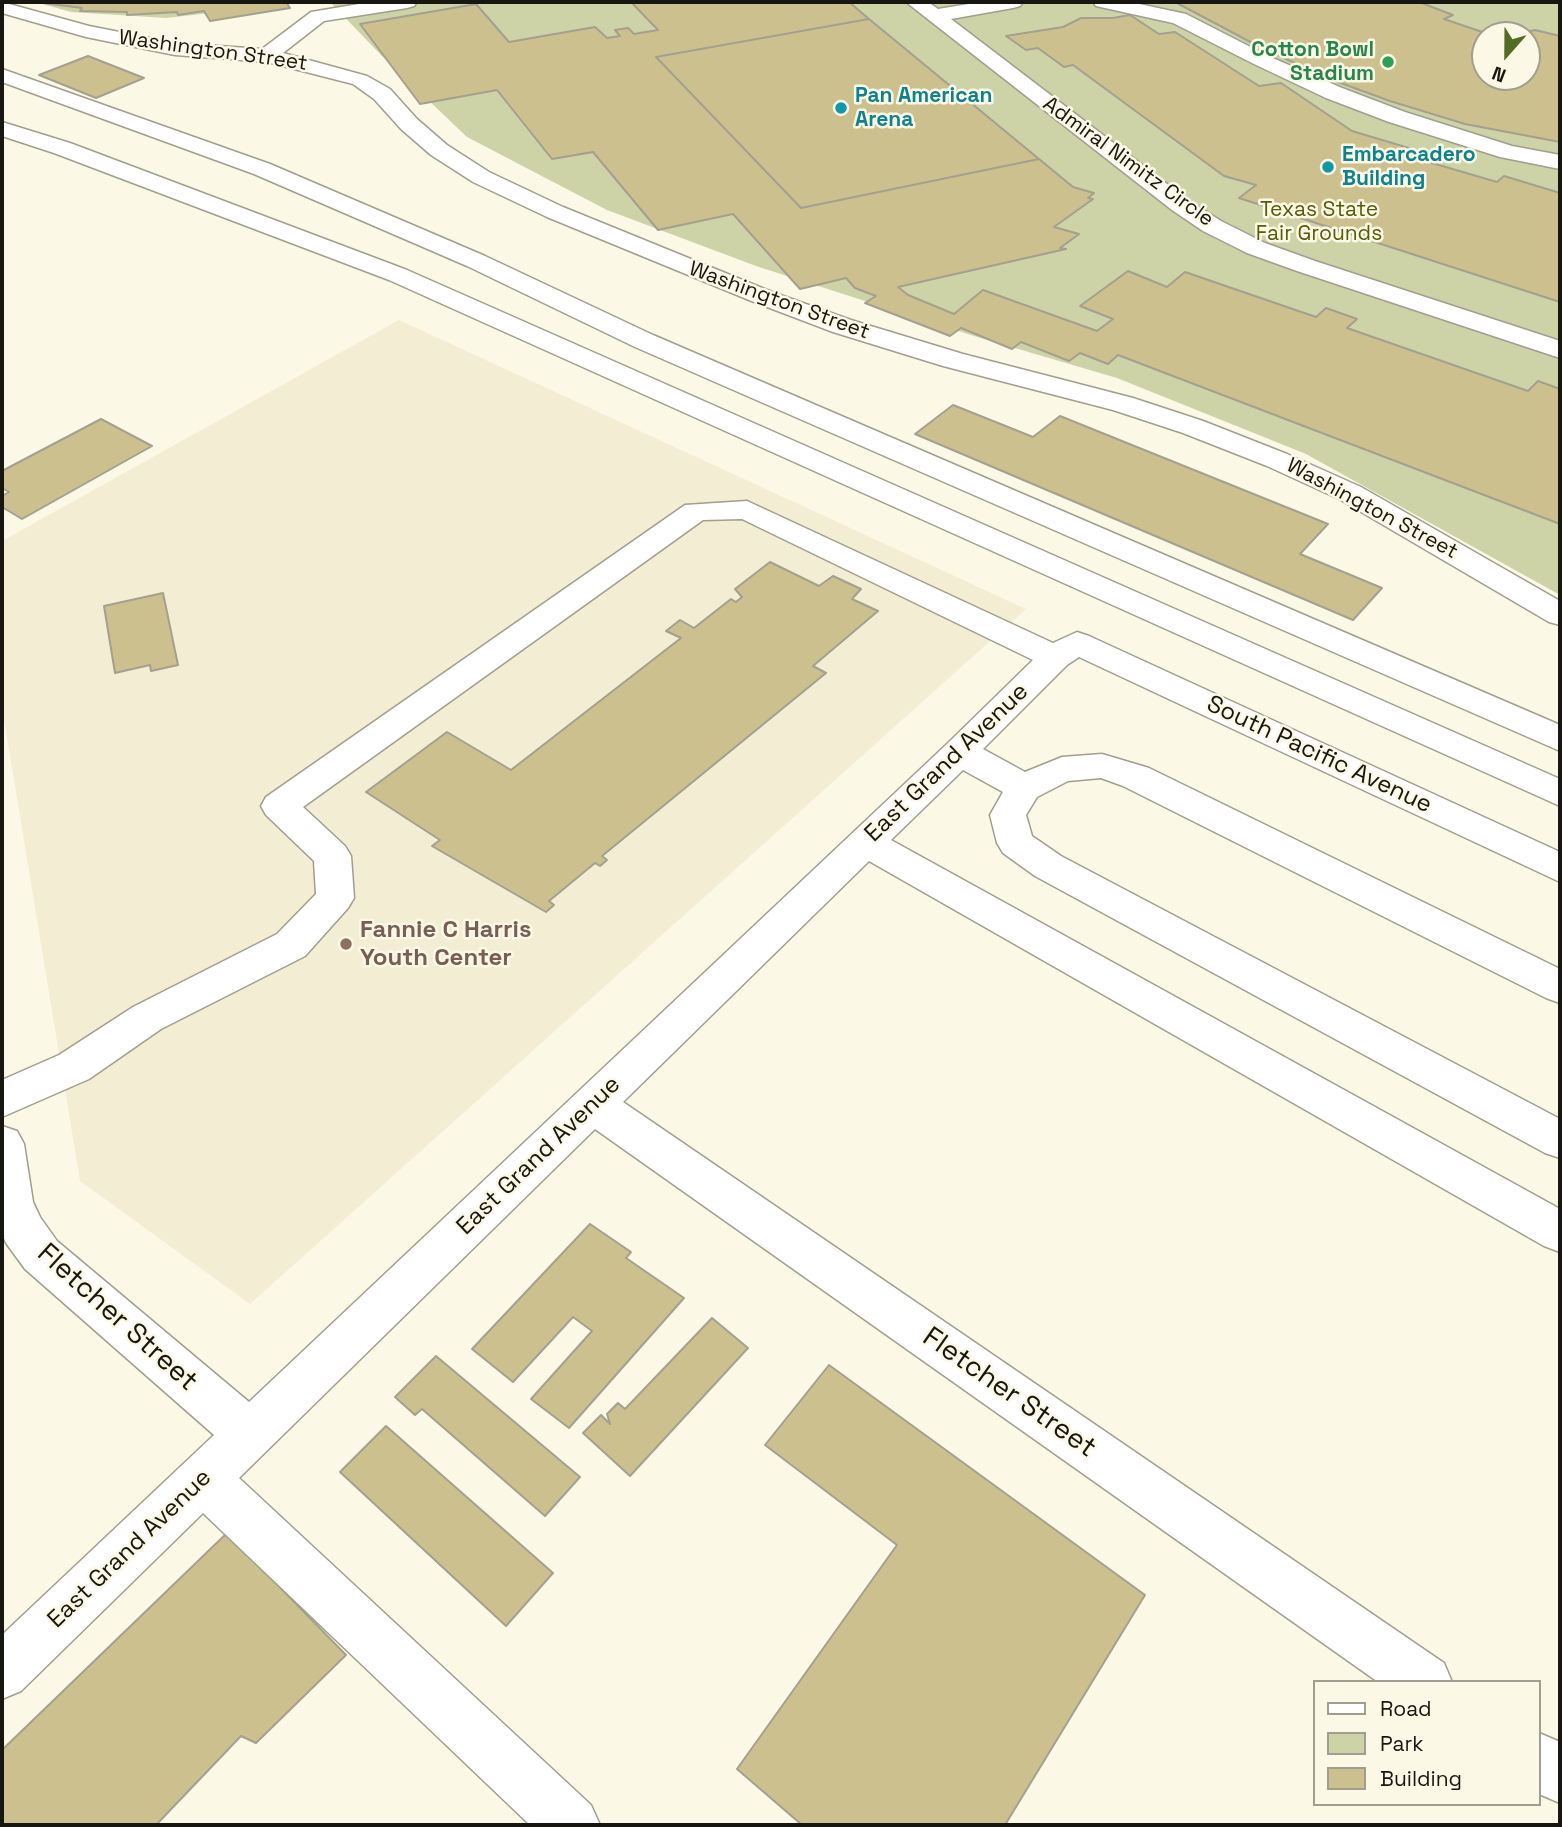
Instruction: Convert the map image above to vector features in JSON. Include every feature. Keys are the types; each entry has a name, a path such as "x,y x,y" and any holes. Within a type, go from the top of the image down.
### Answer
{"street":[{"path":"267,56 313,9 407,2"},
{"path":"925,9 1013,2"},
{"path":"1103,2 1180,18 1273,66 1397,117 1495,148 1560,162"},
{"name":"Washington Street","path":"2,8 86,31 174,49 267,56 326,69 360,80 382,93 410,124 439,150 481,177 656,255 842,326 953,360 1123,404 1193,427 1277,460 1350,493 1560,615"},
{"name":"Admiral Nimitz Circle","path":"925,9 1180,205 1212,226 1306,266 1560,351"},
{"path":"2,75 93,134 398,275 1560,793"},
{"path":"2,129 93,134 274,175 476,261 643,341 1560,739"},
{"path":"605,366 643,341"},
{"name":"South Pacific Avenue","path":"2,1099 74,1067 147,1018 291,945 335,898 332,856 279,806 696,511 747,510 1560,868"},
{"name":"East Grand Avenue","path":"2,1672 1066,650"},
{"path":"960,752 1024,789"},
{"path":"1560,987 1136,777 1102,766 1062,769 1024,789 1008,815 1016,843 1048,866 1560,1140"},
{"path":"865,842 1560,1232"},
{"name":"Fletcher Street","path":"592,1104 1422,1680"},
{"name":"Fletcher Street","path":"2,1144 11,1202 22,1229 41,1255 250,1434"},
{"path":"203,1478 571,1825"},
{"path":"1541,1762 1560,1775"}],"shaded area":[{"name":"Fannie C Harris Youth Center","path":"399,320 1026,609 250,1304 80,1181 2,707 2,541"}],"green space":[{"path":"35,2 309,2 166,18 71,12"},
{"name":"Texas State Fair Grounds","path":"330,2 1560,2 1560,595 1306,454 1117,378 974,336 756,266 607,210 467,137"}],"building":[{"path":"36,2 286,2 290,8 210,21 204,11 178,15 177,12 127,15 127,12 80,11 82,8"},
{"path":"631,2 849,2 869,19 656,57 801,208 1039,159 1073,187 1094,193 1088,198 1093,199 1054,227 1079,234 1060,248 1066,249 898,287 908,295 954,314 983,290 1097,331 1113,319 1080,306 1128,271 1167,287 1185,272 1316,317 1326,308 1357,319 1347,328 1528,391 1538,381 1560,389 1560,524 1118,355 1108,364 1080,353 1069,361 1021,342 1012,349 961,328 950,336 865,303 876,296 855,288 846,278 800,289 733,214 658,230 593,152 552,159 497,90 420,104 360,24 476,4 509,42 595,27 607,38 620,36 615,30 628,28 634,34 658,30"},
{"name":"Cotton Bowl Stadium","path":"1175,2 1419,2 1453,15 1444,19 1471,28 1471,91 1541,91 1541,31 1560,36 1560,142 1465,124 1390,101 1327,78 1258,46"},
{"name":"Embarcadero Building","path":"1130,15 1159,34 1175,32 1259,86 1281,83 1352,131 1422,152 1415,158 1497,182 1504,176 1560,193 1560,302 1239,198 1256,185 1224,176 1073,65 1064,67 1038,48 1026,50 1006,36 1063,27 1081,18"},
{"name":"Pan American Arena","path":"869,19 1039,159 801,208 656,57"},
{"path":"88,56 144,78 96,98 39,75"},
{"path":"953,405 1033,437 1060,416 1328,524 1300,554 1382,588 1353,620 915,434"},
{"path":"101,419 152,446 22,519 2,507 2,496 9,492 2,488 2,471"},
{"path":"770,562 819,586 833,576 861,589 852,599 878,611 813,666 826,673 602,856 607,860 600,866 595,863 549,901 554,905 546,912 432,846 440,840 366,792 447,732 511,770 681,638 666,631 680,620 694,628 731,599 736,602 742,597 735,589"},
{"path":"163,593 178,665 151,671 150,665 115,673 104,606"},
{"path":"590,1224 631,1252 626,1258 684,1298 569,1428 531,1399 592,1331 573,1317 513,1382 472,1349"},
{"path":"712,1318 748,1348 630,1476 583,1433 601,1415 610,1424 607,1414 618,1403 625,1409"},
{"path":"436,1356 580,1477 545,1516 422,1409 415,1415 395,1397"},
{"path":"829,1365 1145,1595 1005,1825 802,1825 737,1769 897,1545 765,1445"},
{"path":"386,1426 553,1573 506,1626 340,1472"},
{"path":"227,1533 346,1655 256,1743 241,1736 156,1825 2,1825 2,1750"}],"place":[{"name":"Cotton Bowl Stadium","path":"1388,62"},
{"name":"Pan American Arena","path":"841,108"},
{"name":"Embarcadero Building","path":"1328,167"},
{"name":"Fannie C Harris Youth Center","path":"346,944"}]}
